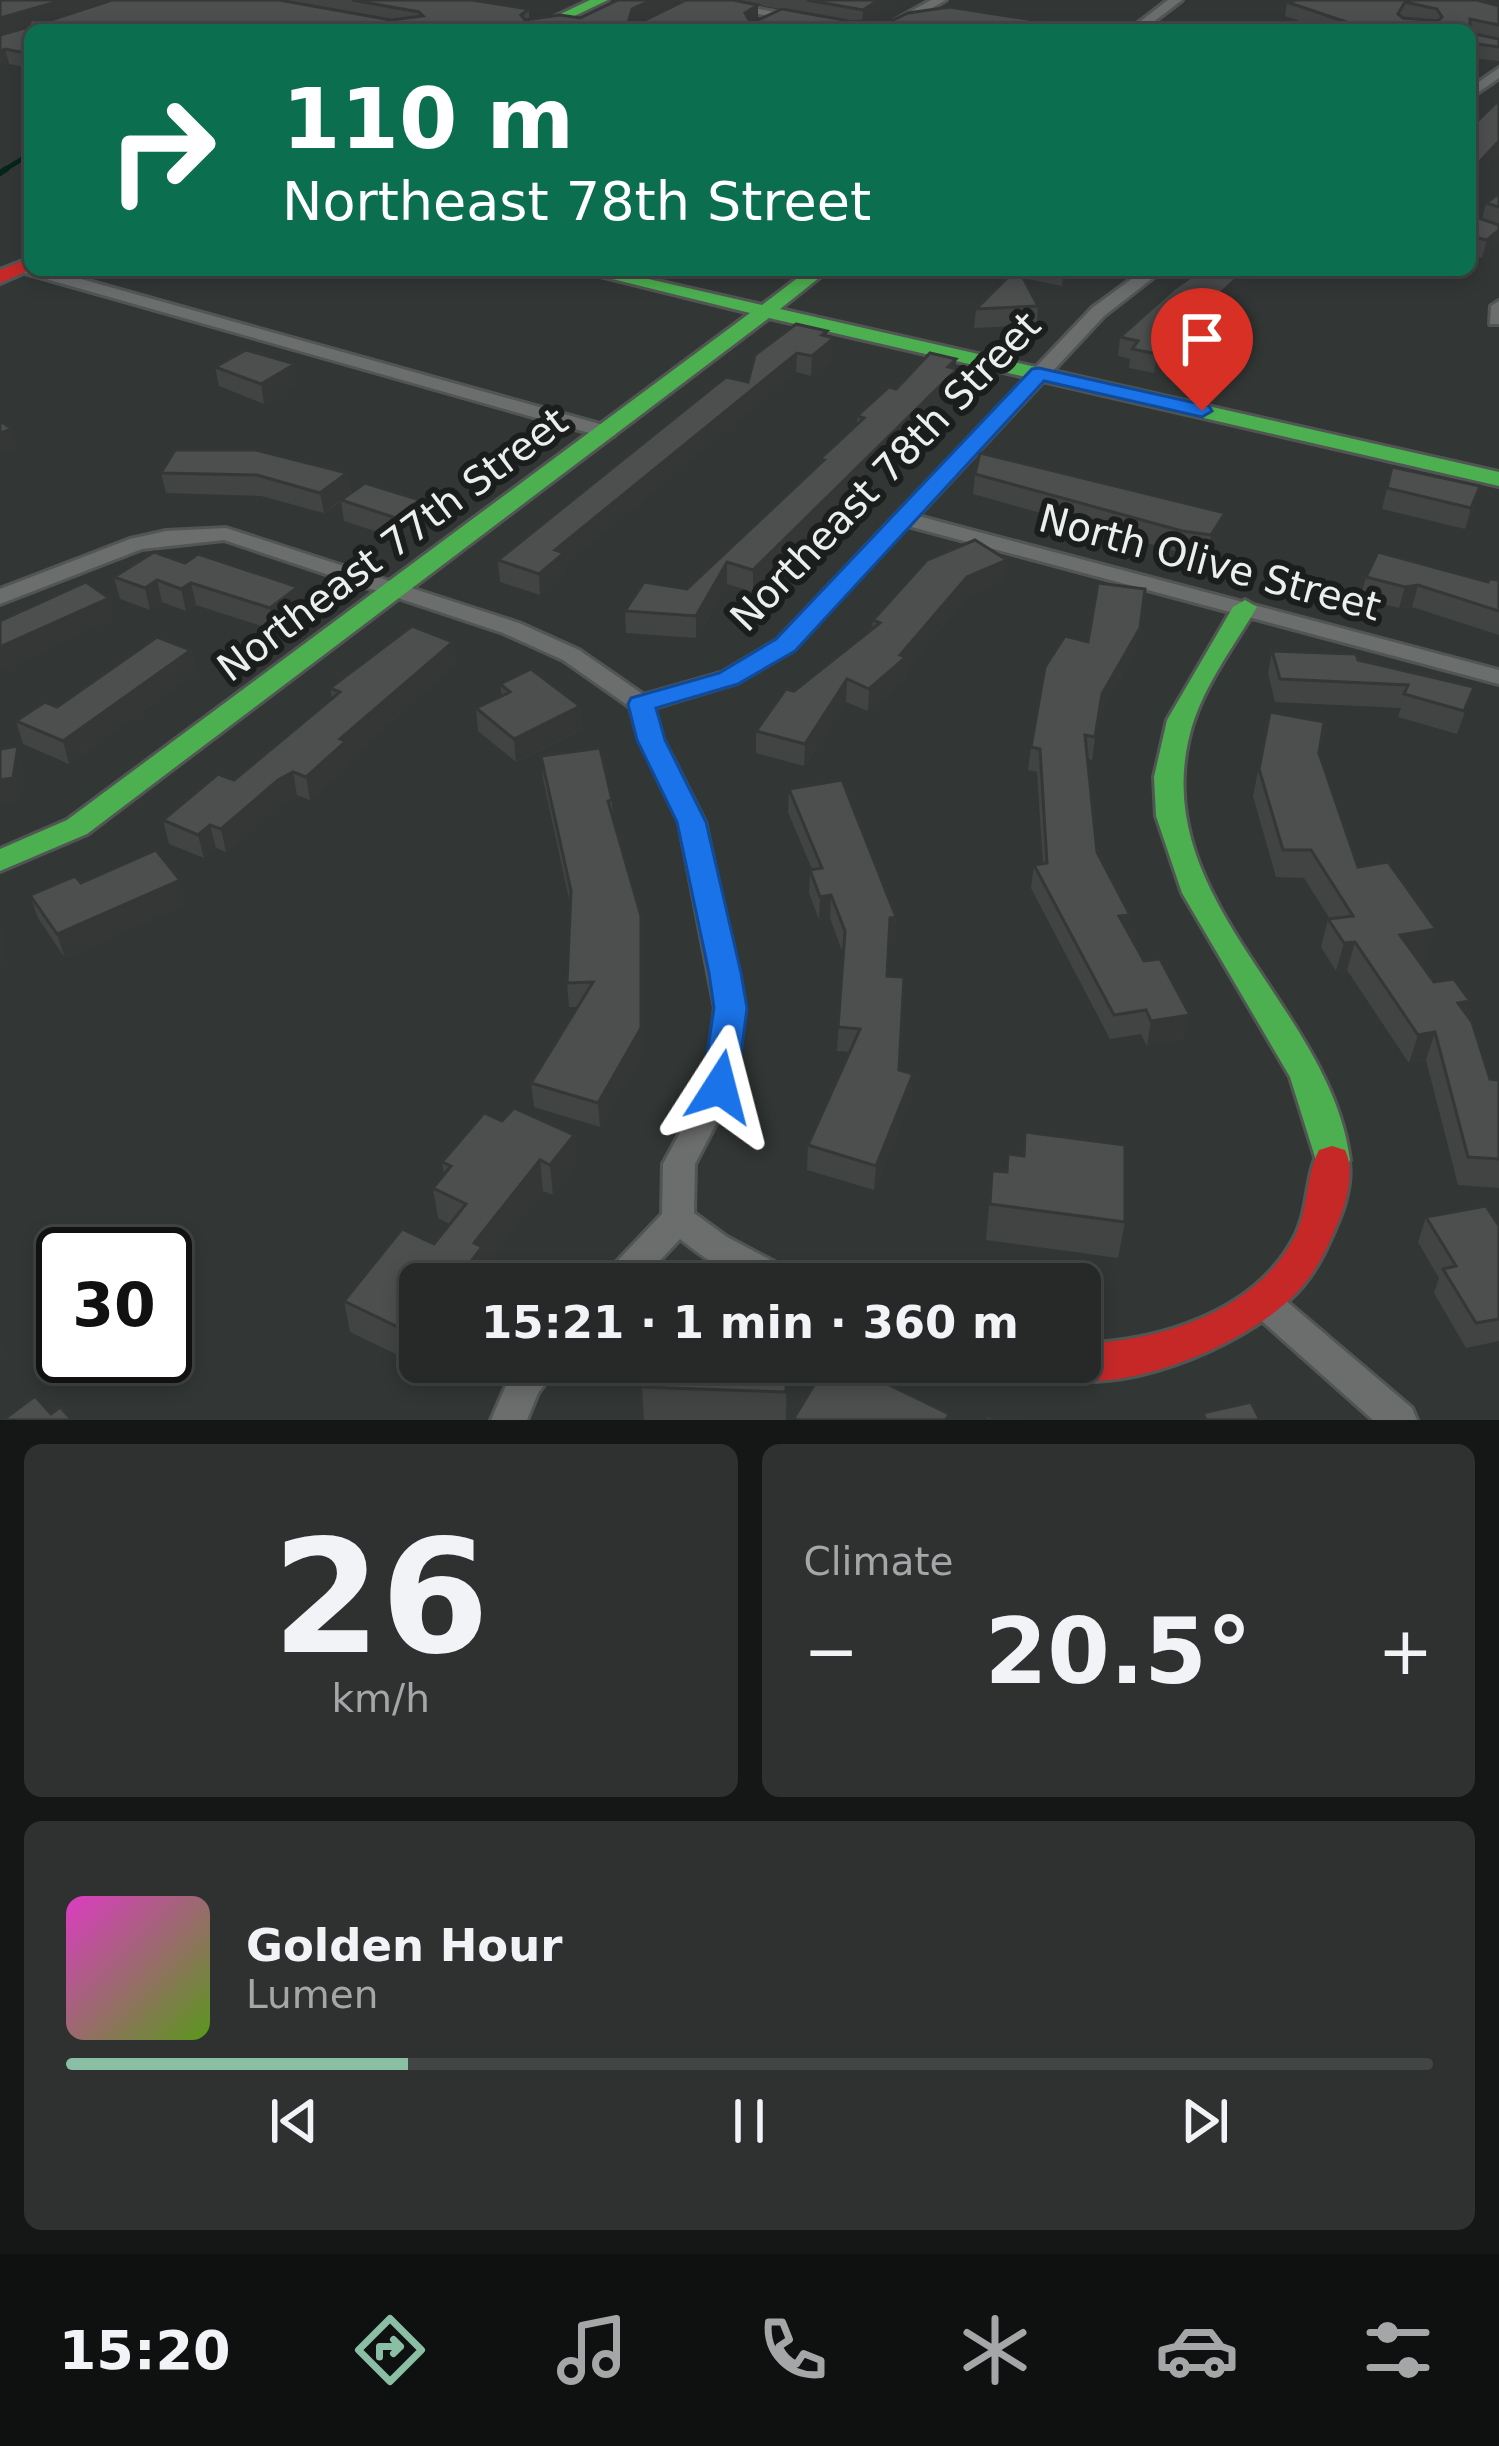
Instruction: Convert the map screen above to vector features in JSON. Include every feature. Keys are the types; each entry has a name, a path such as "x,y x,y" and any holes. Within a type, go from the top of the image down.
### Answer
{"street":[{"path":"547,24 601,0"},
{"path":"690,0 831,24"},
{"path":"894,24 940,0"},
{"path":"1144,24 1176,0"},
{"path":"1476,96 1499,72"},
{"path":"47,276 607,432"},
{"path":"611,276 1499,479"},
{"name":"Northeast 77th Street","path":"0,861 77,827 812,276"},
{"name":"Northeast 78th Street","path":"641,704 729,678 785,645 1097,312 1147,276"},
{"name":"North Olive Street","path":"903,518 1499,676"},
{"path":"0,597 123,545 195,532 226,534 559,649 641,704 651,740 692,822 730,1008 720,1087 679,1164 678,1219 637,1263"},
{"path":"1101,1361 1173,1348 1266,1304 1298,1266 1327,1217 1333,1162 1317,1095 1191,878 1168,790 1178,720 1245,607"},
{"path":"678,1219 745,1263"},
{"path":"1266,1304 1400,1420"},
{"path":"509,1420 525,1383"}],"building":[{"path":"0,0 63,0 0,18"},
{"path":"112,0 279,0 391,20 423,16 352,0 472,0 529,9 521,15 525,20 560,15 580,18 618,0 652,0 632,9 629,20 639,23 686,0 733,0 758,5 745,13 751,23 782,9 844,20 841,22 893,20 950,7 1059,24 29,24 31,20 51,20"},
{"path":"807,0 879,0 863,10"},
{"path":"1477,0 1499,6 1499,25 1470,19 1470,24 1352,24 1287,2","holes":["1405,2 1437,9 1442,17 1438,21 1398,14"]},
{"path":"24,28 24,53 0,51 0,35"},
{"path":"1476,34 1499,39 1499,47 1476,44"},
{"path":"1499,103 1499,141 1476,166 1476,122"},
{"path":"1499,193 1499,207 1486,203"},
{"path":"1476,217 1499,225 1487,240 1476,237"},
{"path":"1009,276 1022,276 1038,306 976,309"},
{"path":"1192,276 1239,276 1157,354 1132,349 1138,341 1120,337"},
{"path":"796,324 827,331 822,335 834,338 812,356 797,353 555,550 564,553 539,574 498,560 726,377 748,382 755,355"},
{"path":"246,350 295,364 261,384 215,367"},
{"path":"930,353 956,359 948,367 957,369 753,570 727,562 696,616 625,611 644,582 687,589 824,460 820,459 864,418 857,416 889,387 896,389"},
{"path":"175,450 256,450 347,473 320,493 257,475 161,473"},
{"path":"980,453 1225,513 1211,535 1182,531 975,474"},
{"path":"1392,467 1480,486 1471,508 1387,488"},
{"path":"365,483 420,500 396,518 341,500"},
{"path":"975,540 1007,560 967,577 900,655 906,657 869,689 847,679 805,744 756,731 786,689 794,691 880,623 873,620 927,560"},
{"path":"154,552 185,563 198,554 298,587 270,608 191,583 181,589 157,580 145,588 114,577"},
{"path":"1378,552 1488,582 1499,580 1499,611 1418,585 1405,587 1366,577"},
{"path":"86,582 109,598 0,647 0,621"},
{"path":"1098,583 1145,589 1140,628 1102,694 1095,737 1085,735 1097,852 1130,915 1119,916 1144,961 1160,959 1190,1015 1151,1021 1146,1010 1114,1015 1034,865 1047,863 1040,749 1031,747 1045,667 1065,636 1088,642"},
{"path":"412,626 453,642 340,739 346,741 306,777 293,772 278,780 221,829 210,825 198,835 163,820 218,774 234,780 340,692 330,688"},
{"path":"157,637 191,650 63,741 16,721 45,702 57,707"},
{"path":"1272,651 1356,654 1358,660 1474,687 1464,711 1404,694 1408,685 1280,679"},
{"path":"531,669 580,706 514,739 476,708 510,692 500,684"},
{"path":"1270,712 1324,722 1319,753 1358,867 1388,862 1436,929 1400,935 1434,982 1454,979 1470,1001 1458,1003 1472,1022 1490,1079 1499,1080 1499,1159 1468,1157 1435,1032 1418,1035 1355,942 1344,943 1328,919 1353,916 1311,850 1283,850 1259,769"},
{"path":"18,746 13,778 0,780 0,749"},
{"path":"600,748 612,800 608,801 641,916 641,1028 598,1103 531,1083 593,982 567,983 571,891 541,756"},
{"path":"842,780 896,917 890,918 887,976 904,977 899,1070 913,1074 876,1166 808,1145 860,1029 838,1027 845,931 831,895 820,897 810,870 822,868 789,789"},
{"path":"156,850 180,880 57,934 30,895 75,876 81,883"},
{"path":"514,1108 574,1135 550,1165 540,1160 474,1243 482,1247 470,1263 399,1263 399,1328 344,1301 402,1229 434,1244 466,1204 433,1188 451,1166 442,1162 484,1113 502,1121"},
{"path":"1025,1132 1125,1145 1125,1222 990,1204 992,1171 1007,1172 1008,1154 1024,1156"},
{"path":"1486,1206 1499,1226 1499,1319 1476,1323 1443,1269 1456,1266 1426,1217"},
{"path":"642,1383 786,1383 786,1392 642,1387"},
{"path":"815,1383 885,1383 949,1414 946,1420 794,1418"},
{"path":"35,1396 51,1414 60,1407 72,1420 3,1420"},
{"path":"1251,1402 1260,1420 1206,1420 1203,1413"}],"waterway":[{"path":"1,172 24,158"},
{"path":"0,173 6,169"}],"traffic: fast":[{"path":"547,24 601,0"},
{"path":"611,276 1499,479"},
{"path":"0,861 77,827 812,276"},
{"path":"1245,607 1181,720 1168,777 1171,816 1197,893 1308,1077 1326,1125 1332,1160"}],"traffic: jam":[{"path":"0,277 24,266"},
{"path":"1101,1360 1156,1352 1201,1337 1243,1315 1279,1286 1307,1251 1325,1209 1332,1160"}],"route":[{"path":"720,1087 730,1008 725,973 692,822 651,740 641,704 729,678 785,645 1039,374 1202,411"}]}
